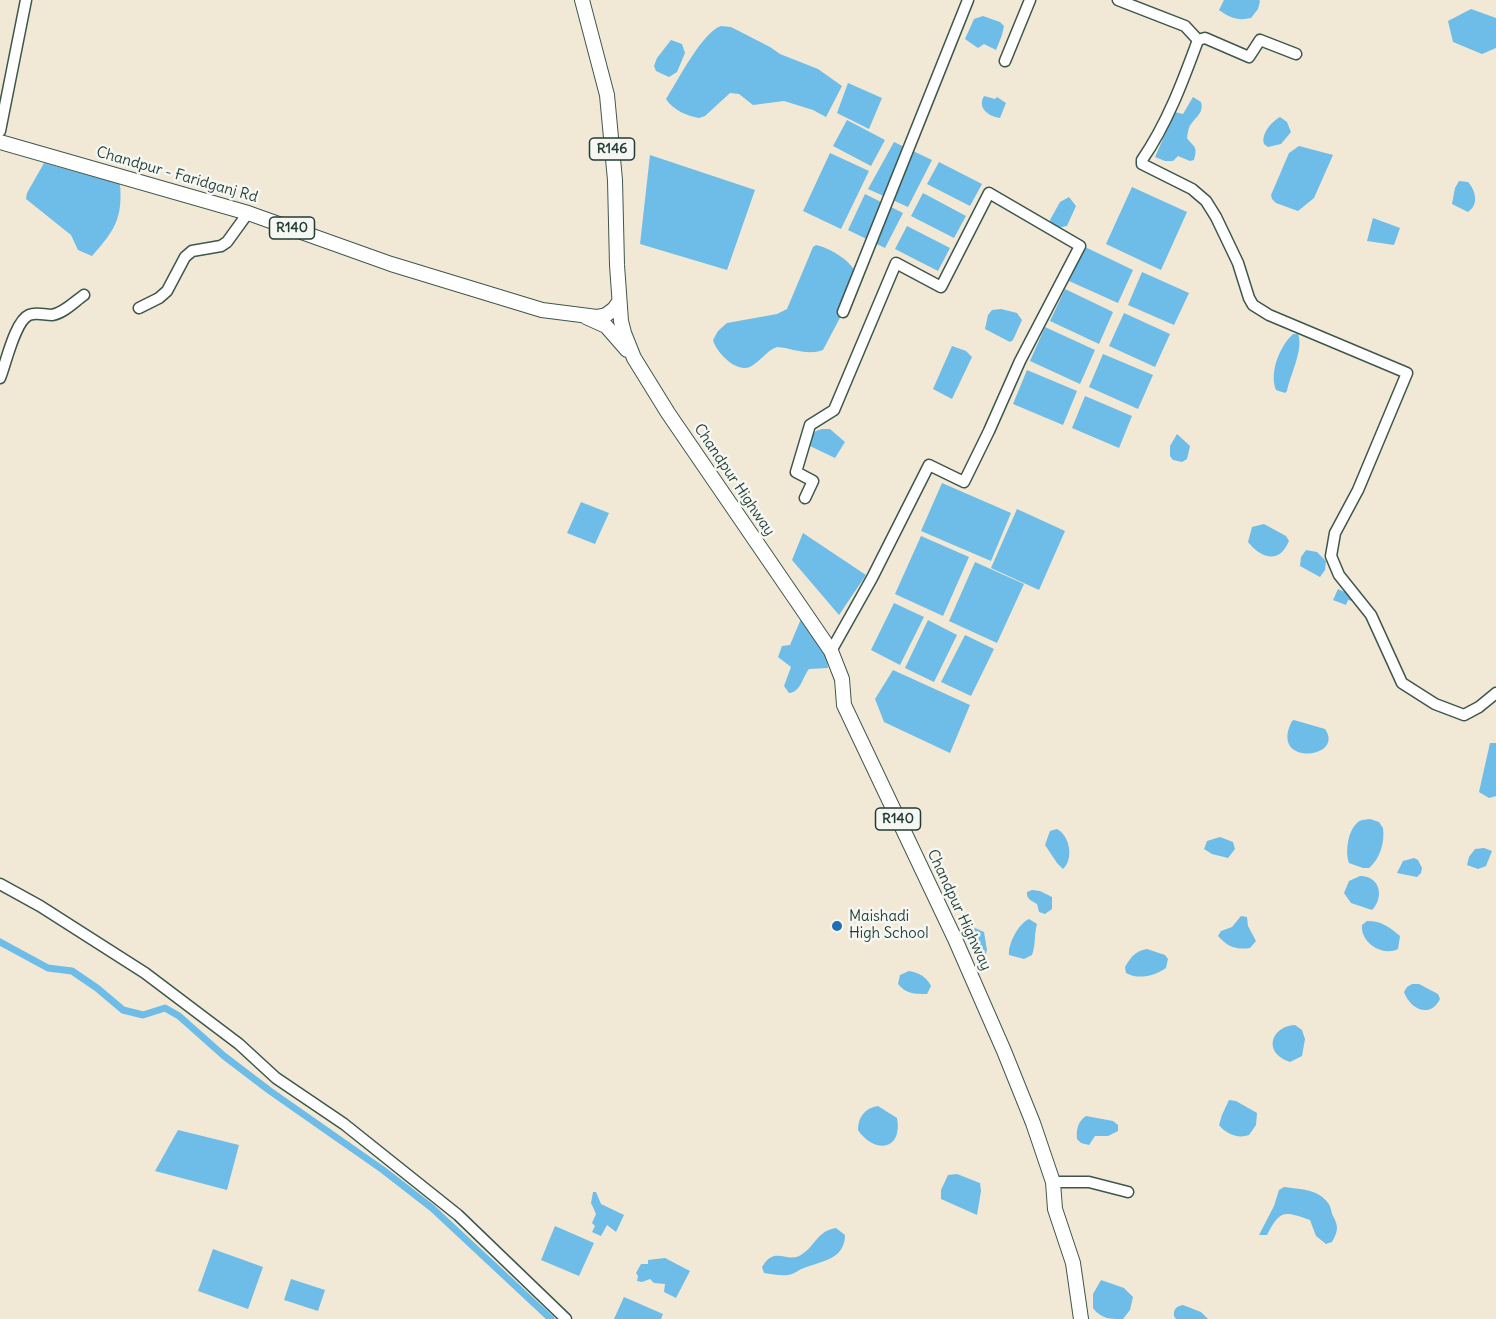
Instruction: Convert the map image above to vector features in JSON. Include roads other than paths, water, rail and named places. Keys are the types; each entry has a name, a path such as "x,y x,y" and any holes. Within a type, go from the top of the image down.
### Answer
{"main road":[{"name":"R146","path":"582,0 607,95 615,180 616,265 620,302"},
{"name":"Chandpur - Faridganj Rd","path":"0,142 248,213 391,264 542,310 583,316"},
{"name":"R140","path":"583,316 606,315 620,302"},
{"name":"R140","path":"620,302 624,333 634,358"},
{"name":"R140","path":"583,316 606,327 634,358"},
{"name":"Chandpur Highway","path":"634,358 668,412 831,651 842,679 844,705 955,939 1033,1123 1053,1182 1054,1209 1073,1263 1081,1319"}],"street":[{"path":"0,131 26,0"},
{"path":"843,312 968,0"},
{"path":"1005,61 1030,0"},
{"path":"1118,0 1185,26 1198,39"},
{"path":"1198,39 1205,38 1249,57 1260,40 1296,54"},
{"path":"1198,39 1184,79 1142,164 1192,189 1206,201 1238,263 1253,305 1269,315 1407,373 1358,490 1335,532 1331,556 1339,575 1371,615 1402,683 1436,704 1464,715 1479,707 1496,693"},
{"path":"805,498 813,481 796,472 810,425 834,410 896,263 941,287 988,193 1080,246 1020,361 964,482 929,465 872,578 831,651"},
{"path":"138,308 159,298 167,291 185,257 192,251 221,246 248,213"},
{"path":"0,378 15,334 26,316 32,313 54,315 84,295"},
{"path":"0,884 40,906 144,973 239,1044 276,1078 344,1124 458,1215 566,1319"},
{"path":"1053,1182 1089,1182 1128,1192"}],"water":[{"path":"1224,0 1260,1 1258,9 1251,18 1238,19 1219,10"},
{"path":"1471,9 1496,18 1496,48 1482,54 1453,42 1448,21"},
{"path":"983,16 1000,22 1004,26 996,50 984,44 978,48 965,39 974,19"},
{"path":"721,26 731,27 780,54 818,69 842,86 826,117 813,110 784,101 753,105 739,94 730,93 705,116 699,118 685,114 672,106 666,99 683,70 706,37"},
{"path":"671,40 682,44 685,53 677,72 669,77 656,71 654,66 657,58"},
{"path":"848,83 882,98 869,129 837,113"},
{"path":"984,96 995,99 997,97 1006,103 1000,118 985,111 982,104"},
{"path":"1193,97 1202,105 1202,109 1189,127 1187,138 1195,149 1194,160 1190,161 1178,156 1173,161 1165,161 1155,157 1175,112 1183,114"},
{"path":"1280,117 1287,122 1291,132 1281,144 1268,147 1263,140 1265,132"},
{"path":"847,120 885,140 871,166 833,146"},
{"path":"894,142 932,160 908,207 868,189"},
{"path":"1299,146 1333,155 1314,198 1298,211 1276,203 1271,195 1289,153"},
{"path":"830,153 869,171 841,229 803,211"},
{"path":"650,155 755,190 727,270 640,244"},
{"path":"939,162 982,184 970,206 927,184"},
{"path":"44,163 120,184 120,206 115,224 92,256 78,250 71,235 26,199"},
{"path":"1459,181 1468,182 1473,190 1475,202 1468,212 1452,204"},
{"path":"1132,187 1187,212 1161,270 1106,244"},
{"path":"923,193 966,216 954,238 911,216"},
{"path":"865,194 903,213 885,248 848,230"},
{"path":"1069,197 1076,206 1067,226 1057,228 1051,224 1050,220 1060,202"},
{"path":"1373,218 1400,228 1394,245 1367,241"},
{"path":"907,226 950,248 938,271 895,249"},
{"path":"816,245 838,255 855,271 843,312 823,350 805,352 777,347 754,365 745,368 727,360 713,340 718,331 727,323 777,314 787,309 813,247"},
{"path":"1085,247 1133,270 1118,303 1069,281"},
{"path":"1142,272 1189,293 1174,325 1128,305"},
{"path":"1065,289 1113,312 1099,344 1050,321"},
{"path":"1001,309 1017,313 1022,320 1010,342 985,329 988,315 992,310"},
{"path":"1124,313 1170,334 1155,367 1109,346"},
{"path":"1045,327 1095,350 1080,384 1030,361"},
{"path":"1293,334 1298,334 1299,347 1285,393 1276,390 1274,375 1280,352"},
{"path":"952,346 966,351 972,357 952,399 933,389"},
{"path":"1103,354 1153,375 1138,409 1089,387"},
{"path":"1027,370 1077,391 1063,425 1013,404"},
{"path":"1085,396 1132,416 1119,448 1072,428"},
{"path":"822,429 830,429 845,442 835,458 810,446 809,438"},
{"path":"1177,434 1190,446 1187,459 1182,462 1173,460 1170,456 1170,446"},
{"path":"942,483 1011,513 991,561 921,531"},
{"path":"581,502 609,513 595,544 567,533"},
{"path":"1017,509 1065,531 1039,590 991,568"},
{"path":"1264,524 1286,536 1289,541 1280,554 1270,557 1264,555 1248,542 1252,527"},
{"path":"803,533 866,575 839,615 792,560"},
{"path":"921,536 969,557 943,616 895,594"},
{"path":"1306,550 1317,552 1326,561 1325,570 1320,577 1300,566 1301,557"},
{"path":"975,562 1024,584 997,643 949,621"},
{"path":"1338,589 1354,596 1352,601 1348,600 1346,605 1333,600"},
{"path":"894,603 924,617 900,665 871,650"},
{"path":"801,619 822,648 828,668 809,669 799,687 789,693 784,686 791,667 778,657 782,646 790,645"},
{"path":"928,620 957,635 934,682 905,668"},
{"path":"965,635 994,649 971,696 941,682"},
{"path":"893,670 970,705 950,753 884,722 875,699"},
{"path":"1294,720 1325,729 1329,739 1325,747 1307,754 1297,752 1290,746 1287,736"},
{"path":"1490,743 1496,743 1496,796 1489,798 1479,792"},
{"path":"1370,819 1379,822 1383,828 1383,839 1376,860 1369,868 1363,868 1349,863 1348,842 1356,824 1361,820"},
{"path":"1057,829 1065,837 1069,848 1069,860 1063,869 1045,845 1050,831"},
{"path":"1220,837 1233,842 1235,849 1228,858 1212,854 1204,849 1207,841"},
{"path":"1484,848 1492,851 1486,866 1478,869 1467,865 1475,849"},
{"path":"1414,858 1418,860 1422,868 1417,877 1397,873 1403,861"},
{"path":"1360,876 1372,880 1378,888 1378,900 1372,910 1351,903 1344,893 1349,881"},
{"path":"1032,890 1052,897 1052,909 1045,914 1039,912 1037,904 1027,896 1027,892"},
{"path":"1241,916 1247,917 1248,926 1256,941 1250,948 1232,947 1218,936 1221,931 1232,927"},
{"path":"1029,919 1037,924 1032,955 1024,959 1009,955 1014,935"},
{"path":"1367,921 1385,925 1400,936 1398,949 1385,951 1368,942 1362,931 1362,925"},
{"path":"975,928 984,932 987,950 985,956 980,958 976,956 970,933"},
{"path":"1147,949 1165,955 1168,959 1166,968 1146,976 1126,973 1125,967 1131,957"},
{"path":"909,971 927,980 931,986 927,994 911,993 898,984 900,975"},
{"path":"1412,984 1419,984 1438,994 1440,999 1436,1005 1426,1010 1415,1007 1404,992"},
{"path":"1295,1025 1302,1030 1305,1039 1302,1056 1290,1062 1276,1053 1273,1040 1280,1030"},
{"path":"1229,1100 1236,1101 1257,1113 1256,1125 1249,1135 1232,1135 1219,1125"},
{"path":"878,1106 897,1118 896,1137 892,1143 886,1145 872,1143 858,1130 863,1114"},
{"path":"1086,1116 1113,1121 1118,1125 1118,1131 1108,1136 1095,1136 1089,1145 1081,1143 1077,1139 1077,1129 1081,1120"},
{"path":"178,1130 239,1145 227,1190 155,1171"},
{"path":"957,1174 980,1183 977,1215 941,1199 941,1190 948,1175"},
{"path":"1284,1187 1308,1190 1324,1198 1330,1206 1337,1226 1332,1242 1326,1244 1316,1236 1310,1220 1289,1214 1280,1216 1267,1235 1259,1235 1274,1206 1279,1190"},
{"path":"593,1192 596,1192 601,1204 624,1215 616,1232 607,1225 601,1236 592,1232 595,1226 592,1223 596,1214 591,1203"},
{"path":"555,1226 594,1243 579,1276 541,1260"},
{"path":"836,1228 845,1235 844,1243 837,1254 831,1258 790,1274 764,1273 762,1267 771,1257 799,1256 809,1249 820,1236"},
{"path":"213,1249 263,1267 248,1309 198,1291"},
{"path":"665,1258 690,1271 676,1298 664,1292 665,1284 654,1283 650,1279 637,1281 636,1273 641,1264 648,1264 648,1260"},
{"path":"291,1279 325,1290 318,1311 284,1300"},
{"path":"1101,1280 1124,1288 1133,1297 1130,1310 1123,1319 1106,1318 1093,1308 1093,1294"},
{"path":"624,1297 663,1314 661,1319 614,1319"},
{"path":"1183,1305 1201,1312 1208,1319 1176,1319 1175,1310"}],"waterway":[{"path":"0,942 48,968 72,971 123,1010 143,1015 165,1008 179,1016 224,1056 270,1091 383,1170 432,1208 551,1319"}],"place":[{"name":"Maishadi High School","path":"837,926"}]}
